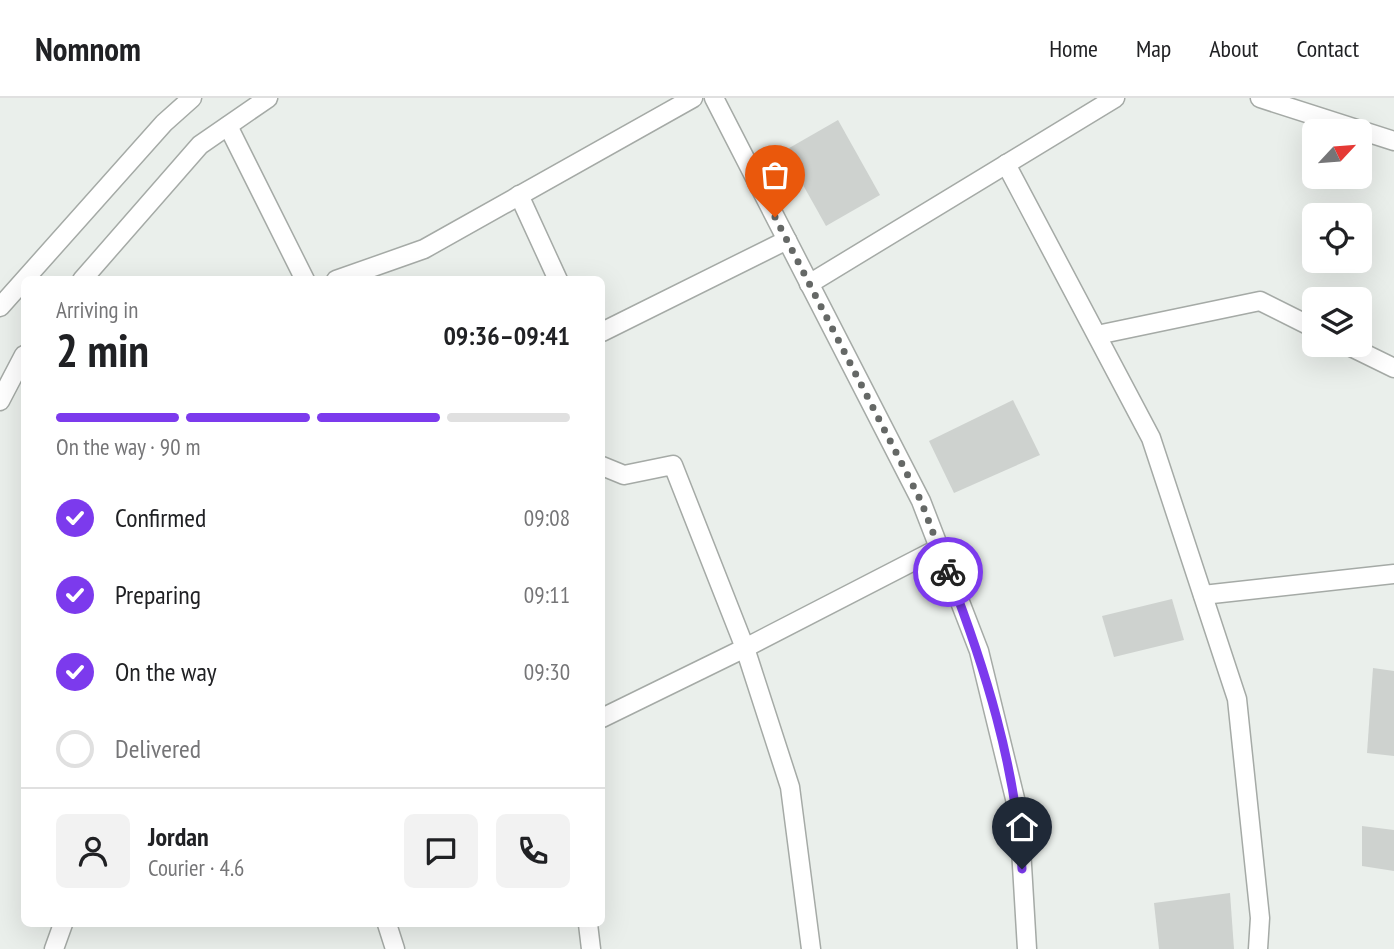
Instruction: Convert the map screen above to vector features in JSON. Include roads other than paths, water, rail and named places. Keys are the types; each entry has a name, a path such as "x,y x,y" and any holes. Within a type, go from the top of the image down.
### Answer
{"street":[{"path":"28,276 164,123 192,98"},
{"path":"85,276 200,145 268,98"},
{"path":"347,276 424,249 693,98"},
{"path":"714,98 921,501 979,651 1019,816 1027,949"},
{"path":"809,284 1115,98"},
{"path":"1260,98 1394,141"},
{"path":"228,126 303,276"},
{"path":"1006,164 1152,438 1237,699 1260,918 1258,949"},
{"path":"519,195 556,276"},
{"path":"605,331 787,240"},
{"path":"0,307 21,283"},
{"path":"1097,335 1260,301 1302,322"},
{"path":"1372,357 1394,368"},
{"path":"0,401 21,361"},
{"path":"605,468 624,475 673,465 745,648 790,787 811,949"},
{"path":"605,717 939,548"},
{"path":"1203,595 1394,574"},
{"path":"54,949 62,927"},
{"path":"388,927 395,949"},
{"path":"588,927 591,949"}]}
